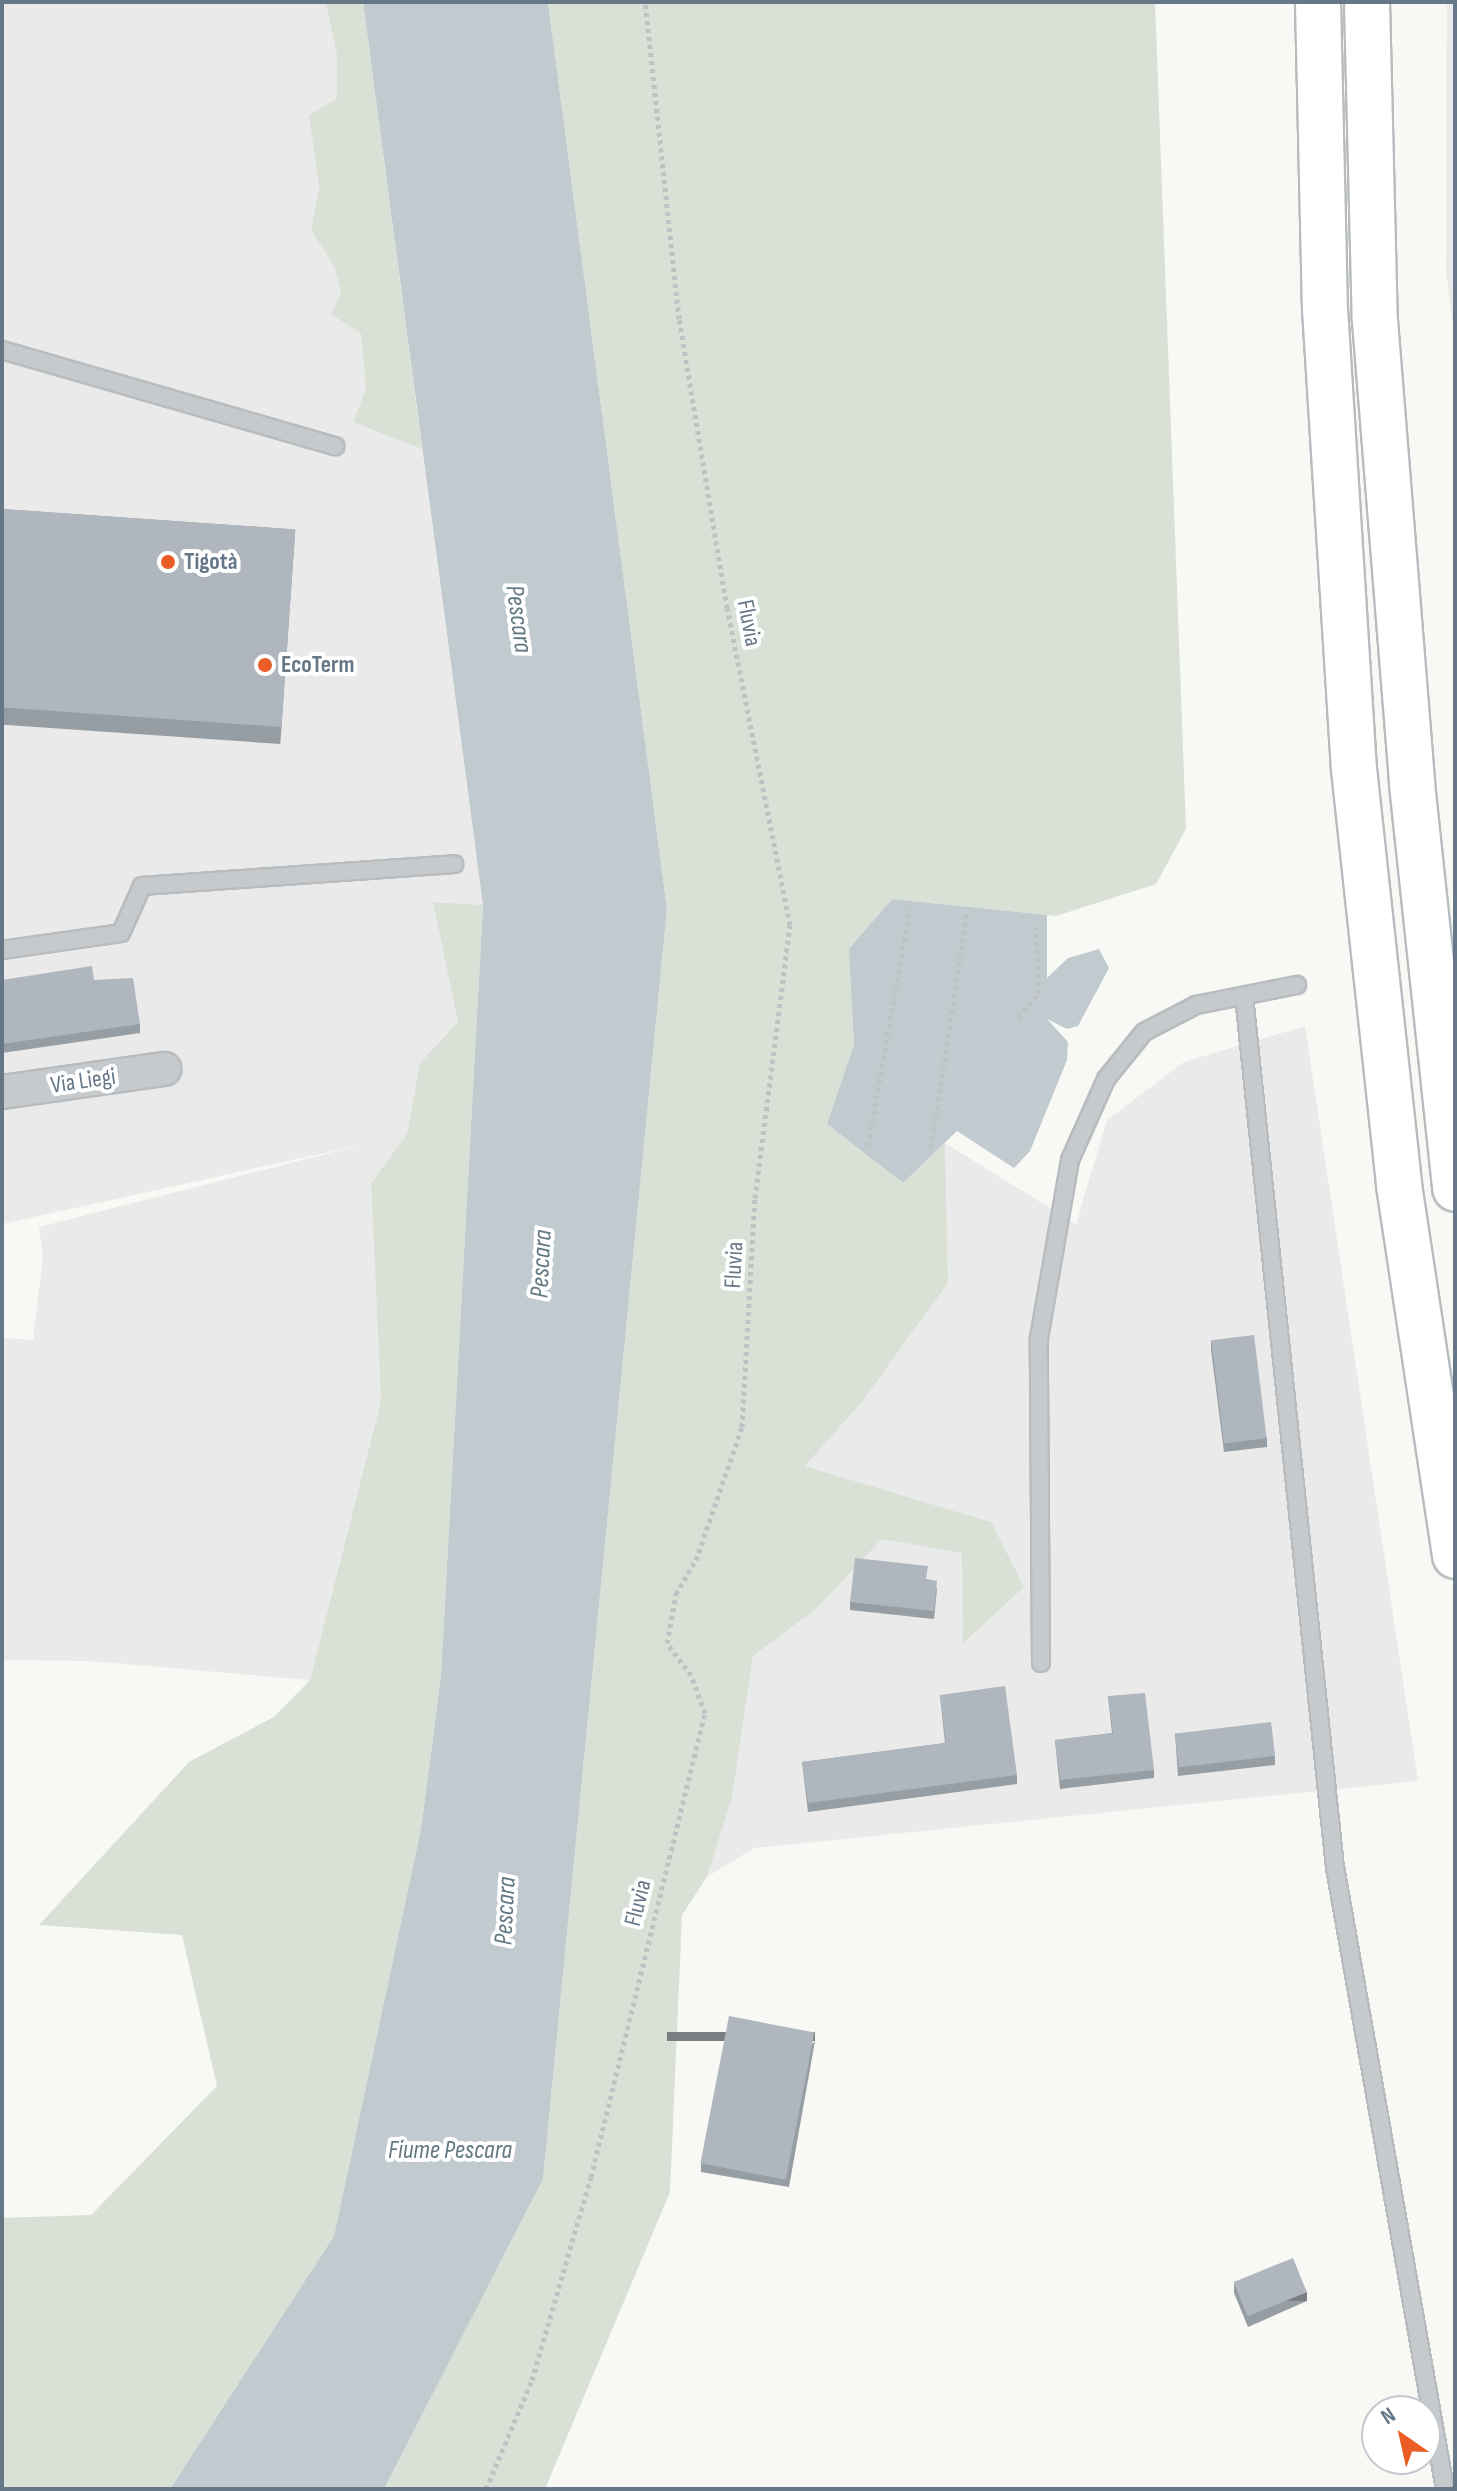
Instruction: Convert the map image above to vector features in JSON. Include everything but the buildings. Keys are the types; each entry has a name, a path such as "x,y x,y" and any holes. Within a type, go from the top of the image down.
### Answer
{"highway":[{"path":"1318,2 1325,309 1354,769 1399,1185 1455,1556"},
{"path":"1367,2 1375,321 1412,784 1455,1189"}],"street":[{"name":"Via Liegi","path":"2,1092 164,1069"}],"lane":[{"path":"2,350 335,446"},
{"path":"2,950 121,933 142,886 454,864"},
{"path":"1041,1663 1039,1338 1070,1160 1106,1079 1144,1032 1196,1005 1297,985"},
{"path":"1244,996 1335,1867 1445,2489"}],"path":[{"name":"Fluvia","path":"486,2489 532,2380 591,2177 705,1713 691,1675 667,1643 676,1594 696,1560 742,1427 755,1198 790,925 727,608 679,319 645,2"},
{"path":"868,1146 910,908"},
{"path":"931,1148 967,913"},
{"path":"1018,1017 1039,993 1036,927"}],"shaded area":[{"path":"2,2 326,2 337,56 337,98 309,115 319,188 311,230 334,266 341,292 331,314 361,334 366,390 353,422 422,449 483,905 434,902 458,1022 420,1063 407,1134 371,1183 381,1401 310,1680 89,1661 2,1660 2,1338 33,1340 43,1257 39,1227 365,1144 2,1224"},
{"path":"326,2 363,2 422,449 353,422 366,389 361,334 331,314 341,292 334,266 311,230 319,188 309,115 337,98 337,56"},
{"path":"548,2 1155,2 1186,829 1156,884 1056,916 892,899 850,949 854,1044 827,1124 903,1183 945,1143 948,1283 861,1403 805,1466 991,1522 1024,1587 963,1643 962,1553 882,1539 817,1608 753,1656 732,1798 707,1877 682,1915 670,2192 545,2489 384,2489 543,2179 667,909"},
{"path":"1447,2 1455,2 1455,344 1446,270"},
{"path":"433,902 483,905 441,1676 421,1829 334,2236 170,2489 2,2489 2,2218 91,2215 217,2086 182,1935 39,1925 189,1762 274,1717 310,1680 381,1401 371,1183 407,1134 420,1063 458,1022"},
{"path":"1305,1026 1418,1781 754,1848 707,1877 732,1798 753,1656 817,1608 882,1539 962,1553 991,1522 805,1466 861,1403 948,1283 945,1143 1076,1224 1107,1120 1184,1062"}],"water":[{"name":"Fiume Pescara","path":"363,2 548,2 667,909 543,2179 384,2489 170,2489 334,2236 421,1829 441,1676 483,905"},
{"path":"892,899 1047,915 1047,978 1068,958 1099,949 1109,968 1078,1026 1067,1029 1047,1019 1068,1042 1067,1060 1030,1151 1014,1168 957,1131 903,1183 827,1124 854,1044 849,949"}],"place":[{"name":"Tigotà","path":"168,562"},
{"name":"EcoTerm","path":"265,665"}],"water label":[{"name":"Pescara","path":"518,619"},
{"name":"Pescara","path":"542,1264"},
{"name":"Pescara","path":"506,1911"}]}
